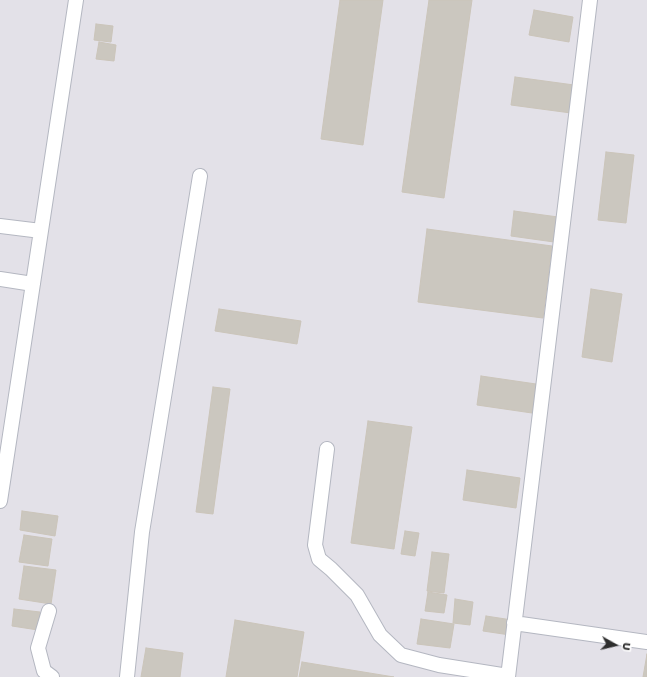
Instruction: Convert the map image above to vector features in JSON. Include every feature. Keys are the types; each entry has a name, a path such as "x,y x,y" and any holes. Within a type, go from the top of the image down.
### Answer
{"lane":[{"path":"0,501 76,0"},
{"path":"326,449 315,545 319,559 357,595 380,635 401,655 508,677 590,0"},
{"path":"126,677 142,532 200,176"},
{"path":"0,226 41,231"},
{"path":"0,279 33,284"},
{"path":"49,611 38,648 44,671 52,677"},
{"path":"514,623 647,642"}],"shaded area":[{"path":"0,0 647,0 647,677 0,677"}],"building":[{"path":"340,0 383,0 363,145 321,139"},
{"path":"429,0 472,0 444,198 402,192"},
{"path":"534,10 573,17 569,42 529,35"},
{"path":"96,24 113,26 111,42 94,40"},
{"path":"99,42 116,45 114,61 96,59"},
{"path":"515,77 574,85 571,113 511,105"},
{"path":"606,152 634,155 626,223 598,220"},
{"path":"514,211 558,217 554,242 511,236"},
{"path":"427,229 552,246 543,318 418,302"},
{"path":"591,289 622,294 612,362 582,357"},
{"path":"219,309 301,321 297,344 215,331"},
{"path":"481,376 536,384 532,413 477,405"},
{"path":"213,387 230,389 213,514 196,512"},
{"path":"368,421 412,427 394,549 351,543"},
{"path":"467,470 520,478 516,508 463,500"},
{"path":"22,511 58,516 55,536 20,530"},
{"path":"405,531 419,533 415,556 401,554"},
{"path":"24,535 52,539 48,566 19,562"},
{"path":"432,552 449,554 444,593 427,591"},
{"path":"24,566 56,570 51,604 19,599"},
{"path":"428,592 447,595 444,613 425,611"},
{"path":"455,599 473,602 470,625 453,623"},
{"path":"14,609 40,612 38,630 12,626"},
{"path":"486,616 512,620 510,635 483,631"},
{"path":"421,619 454,624 450,648 417,644"},
{"path":"235,620 304,632 297,677 226,677"},
{"path":"146,648 183,653 180,677 141,677"},
{"path":"647,654 647,677 643,677"},
{"path":"302,662 394,677 299,677"}]}
